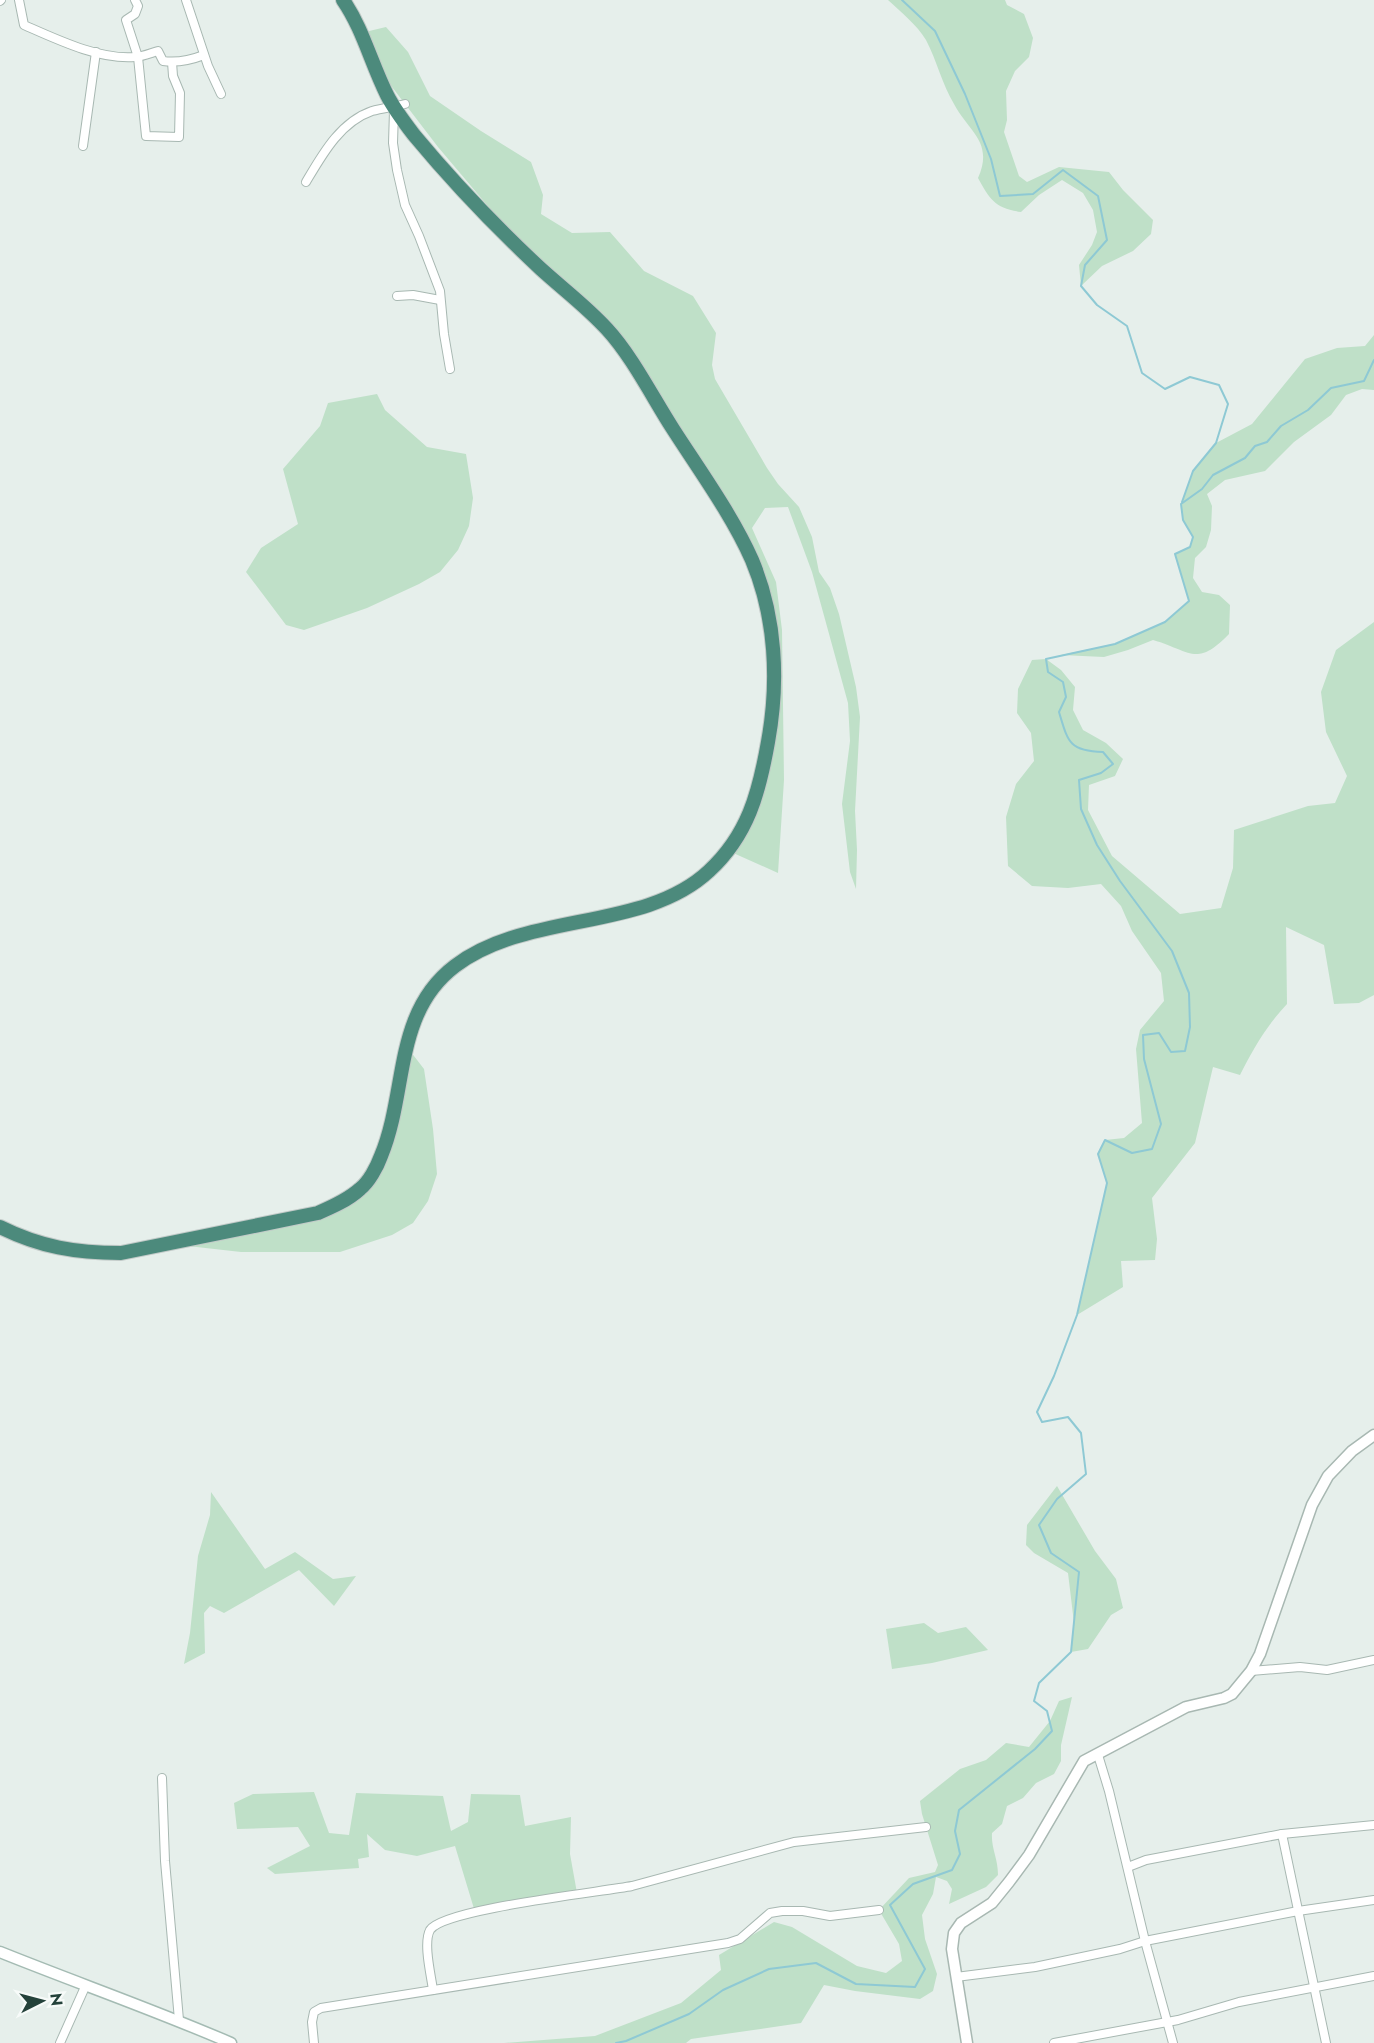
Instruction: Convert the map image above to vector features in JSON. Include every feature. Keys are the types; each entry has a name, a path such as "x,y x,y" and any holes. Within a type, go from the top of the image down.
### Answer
{"highway":[{"path":"0,1227 28,1241 60,1249 90,1253 121,1253 318,1213 338,1204 363,1188 379,1163 392,1130 396,1097 411,1028 418,1009 440,978 470,954 484,947 526,934 621,912 656,902 681,891 708,872 725,854 742,830 755,802 771,726 774,659 766,600 743,542 631,363 607,329 543,271 486,214 412,132 399,106 378,75 356,20 343,0"}],"street":[{"path":"19,0 24,25 67,44 115,56 138,57 158,51 163,60 172,62 204,55"},
{"path":"135,0 138,6 135,14 126,20 138,57 146,136 179,137 180,93 173,76 172,62"},
{"path":"186,0 204,55 221,94"},
{"path":"83,146 96,52"},
{"path":"306,182 329,145 346,128 371,112 399,106 393,143 399,182 405,205 440,291 450,369"},
{"path":"398,296 413,295 441,300"},
{"path":"967,2043 952,1949 952,1940 957,1928 992,1903 1009,1882 1029,1855 1084,1761 1186,1707 1232,1694 1251,1671 1260,1654 1312,1505 1328,1476 1352,1451 1374,1435"},
{"path":"1251,1671 1300,1667 1327,1670 1374,1660"},
{"path":"1098,1755 1173,2043"},
{"path":"162,1778 165,1861 179,2020"},
{"path":"1128,1867 1146,1860 1282,1834 1374,1825"},
{"path":"433,1990 428,1955 428,1934 432,1927 475,1912 577,1893 632,1886 794,1842 926,1827"},
{"path":"1282,1834 1326,2043"},
{"path":"956,1977 1035,1967 1120,1949 1145,1941 1298,1911 1374,1900"},
{"path":"314,2043 312,2022 314,2012 321,2008 728,1943 740,1939 770,1913 803,1911 830,1916 879,1910"},
{"path":"0,1952 85,1987 179,2020 231,2043"},
{"path":"1054,2043 1178,2020 1239,2001 1374,1976"},
{"path":"60,2043 85,1987"}],"green space":[{"path":"888,0 1005,0 1007,5 1024,14 1033,38 1029,57 1015,71 1006,91 1007,120 1004,132 1019,176 1027,182 1059,167 1109,172 1123,190 1153,220 1151,234 1133,251 1102,266 1081,286 1079,265 1092,245 1097,232 1093,210 1083,193 1062,180 1039,195 1021,212 1005,208 994,202 978,178 983,155 978,138 950,96 926,40"},
{"path":"386,27 408,52 430,96 531,162 543,195 541,214 572,233 610,232 644,271 693,296 716,333 712,365 715,379 767,468 799,507 812,537 819,572 830,588 839,614 856,687 860,717 855,811 856,889 850,872 842,804 850,741 848,703 812,572 788,507 765,508 752,528 776,582 782,630 784,780 778,873 731,852 755,808 779,685 763,576 622,337 503,224 438,147 379,70 365,32"},
{"path":"1374,335 1374,390 1362,389 1346,395 1331,415 1294,442 1265,471 1225,480 1207,494 1212,506 1211,530 1206,547 1195,558 1193,578 1202,592 1219,595 1230,605 1229,634 1209,651 1200,654 1185,652 1153,640 1104,657 1061,655 1115,644 1165,622 1189,601 1175,554 1190,547 1193,537 1183,520 1181,504 1193,471 1216,443 1252,424 1305,359 1337,348 1365,346"},
{"path":"377,394 385,410 427,447 466,454 473,498 469,526 458,550 440,572 419,584 367,608 304,630 286,625 246,572 261,548 298,524 283,469 320,426 328,403"},
{"path":"1374,622 1374,995 1359,1003 1334,1004 1324,945 1286,927 1287,1004 1261,1038 1240,1075 1213,1067 1195,1143 1152,1198 1157,1239 1155,1260 1121,1261 1123,1287 1077,1315 1107,1183 1098,1154 1105,1140 1124,1138 1142,1123 1136,1049 1140,1030 1164,1001 1161,973 1132,931 1121,906 1101,884 1068,888 1032,886 1008,866 1006,817 1016,784 1034,761 1031,733 1017,713 1018,689 1032,660 1046,659 1061,670 1075,687 1073,710 1083,730 1106,743 1123,759 1115,776 1089,785 1088,810 1112,856 1180,914 1221,908 1233,868 1234,830 1308,806 1335,803 1347,776 1326,732 1321,692 1336,650"},
{"path":"404,1043 424,1069 437,1174 428,1201 413,1223 392,1235 340,1252 241,1252 170,1244 338,1204 379,1163"},
{"path":"1057,1486 1095,1551 1116,1579 1123,1608 1111,1615 1088,1649 1071,1652 1074,1623 1068,1573 1034,1553 1026,1545 1027,1525"},
{"path":"211,1492 265,1569 295,1552 333,1579 356,1576 334,1606 299,1570 224,1613 210,1606 204,1613 205,1653 184,1664 190,1633 198,1556 210,1515"},
{"path":"924,1623 938,1633 966,1627 988,1650 932,1663 892,1669 886,1629"},
{"path":"1072,1697 1061,1745 1061,1761 1054,1774 1036,1783 1023,1798 1007,1806 1002,1824 992,1833 998,1875 986,1887 949,1904 952,1889 947,1881 936,1877 933,1894 922,1915 925,1939 937,1974 933,1991 920,1999 824,1985 801,2023 691,2039 686,2043 504,2043 595,2036 681,2003 721,1970 719,1955 774,1922 792,1927 857,1966 886,1973 902,1961 899,1944 879,1910 909,1878 935,1872 938,1865 920,1801 960,1769 986,1760 1006,1743 1029,1747 1050,1721 1059,1701"},
{"path":"314,1792 329,1833 349,1835 356,1793 443,1796 451,1831 468,1822 471,1794 520,1795 525,1826 571,1817 570,1854 577,1893 475,1912 455,1846 417,1856 385,1850 367,1834 369,1857 358,1859 359,1868 275,1874 267,1868 310,1846 298,1827 237,1829 234,1803 253,1794"}],"waterway":[{"path":"902,0 935,31 965,94 991,159 1000,196 1033,194 1063,170 1098,196 1107,240 1085,265 1081,286 1097,305 1127,326 1142,373 1165,389 1190,377 1219,385 1228,404 1216,443 1193,471 1182,502"},
{"path":"616,2043 626,2041 689,2014 723,1990 769,1969 816,1963 856,1984 915,1987 925,1969 890,1905 913,1884 952,1870 960,1854 955,1831 959,1810 1035,1749 1052,1731 1047,1711 1034,1701 1039,1683 1071,1652 1079,1572 1051,1553 1039,1525 1057,1499 1086,1474 1081,1433 1068,1417 1042,1422 1037,1412 1054,1376 1077,1315 1107,1183 1098,1154 1105,1140 1132,1153 1152,1149 1161,1124 1144,1059 1143,1035 1159,1033 1171,1052 1185,1051 1190,1027 1189,993 1172,951 1120,881 1097,845 1081,809 1079,780 1101,773 1113,764 1103,752 1083,750 1068,738 1059,712 1066,697 1063,682 1048,672 1046,659 1115,644 1165,622 1189,601 1175,554 1190,547 1193,537 1183,520 1181,504 1202,489 1213,475 1245,458 1255,446 1267,442 1281,426 1308,410 1331,388 1364,381 1374,360"}]}
